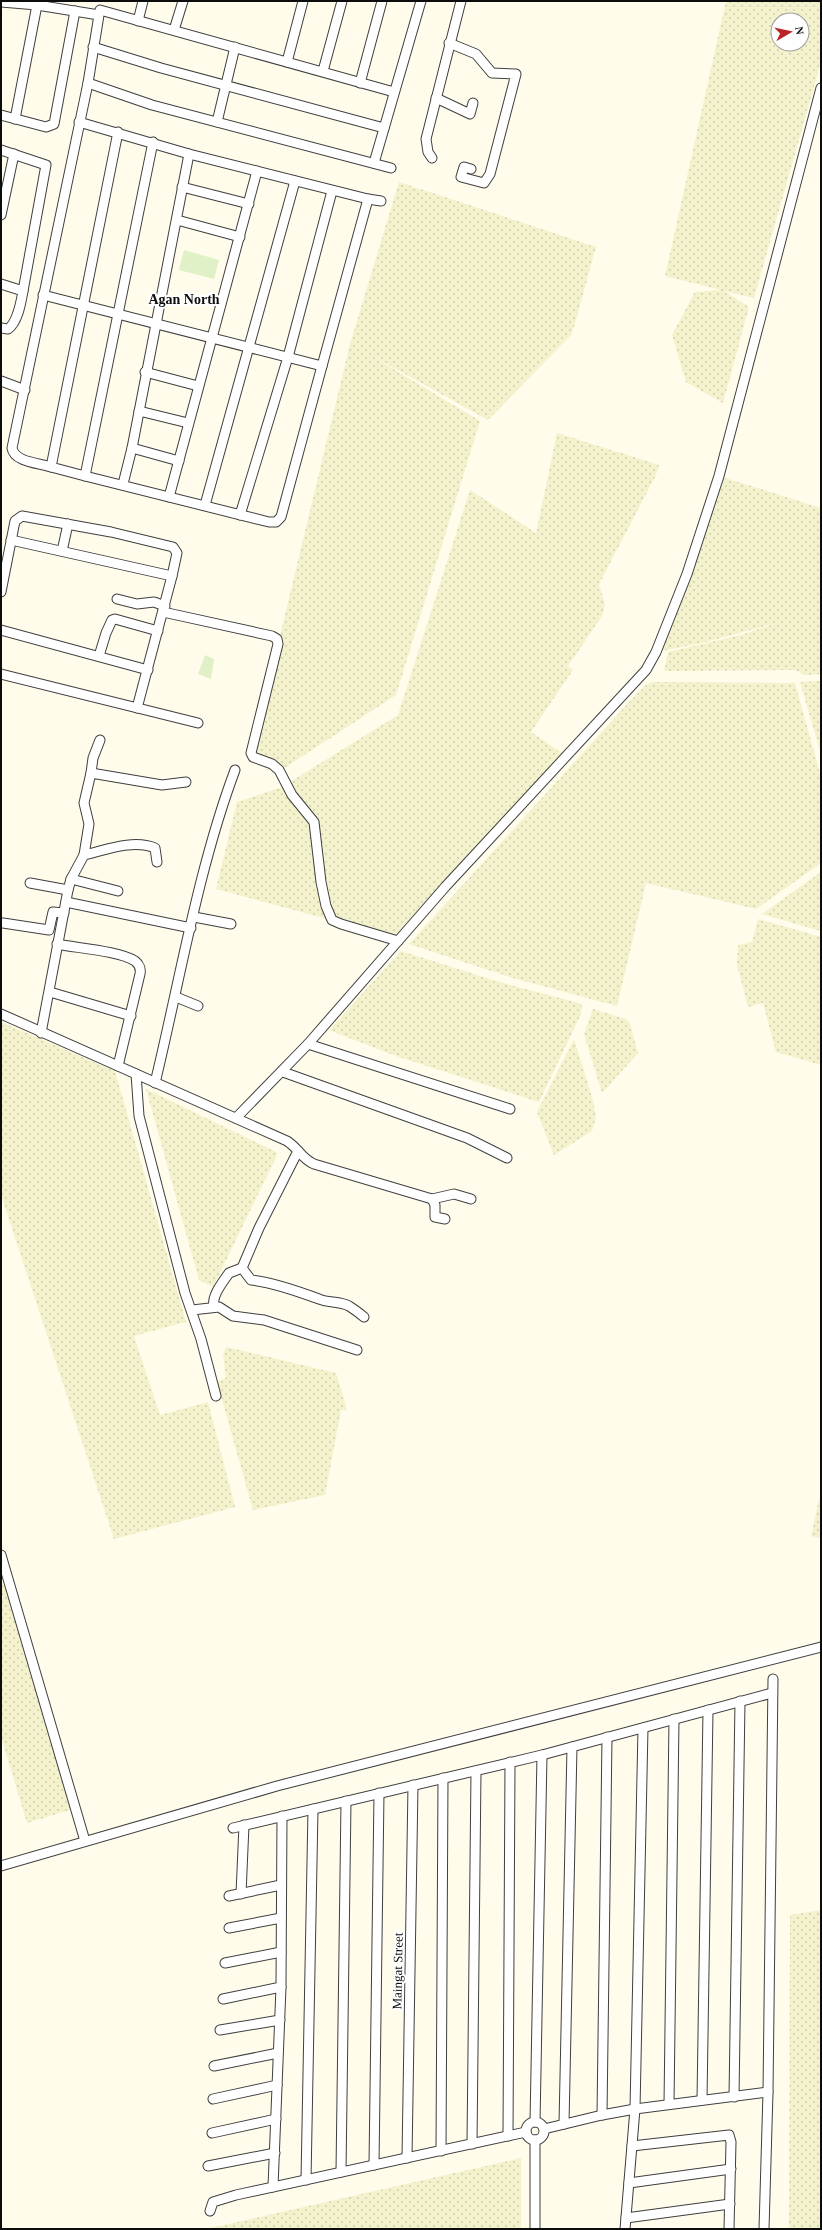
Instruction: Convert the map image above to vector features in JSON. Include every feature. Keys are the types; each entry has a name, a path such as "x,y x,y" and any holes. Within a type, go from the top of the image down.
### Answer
{"street":[{"path":"138,20 143,1"},
{"path":"174,30 182,1"},
{"path":"287,62 303,1"},
{"path":"324,71 342,1"},
{"path":"360,83 382,1"},
{"path":"374,163 421,1"},
{"path":"434,155 427,148 426,139 449,43 461,1"},
{"path":"1,2 37,5 75,11 100,9 394,92"},
{"path":"15,119 37,5"},
{"path":"100,9 88,83 24,390 13,453 18,457 85,476 123,484 273,523 281,517 368,199"},
{"path":"1,115 46,127 54,124 75,11"},
{"path":"449,43 476,54 492,73 516,74 490,174 484,183 462,177 464,167 471,169"},
{"path":"93,47 161,68 384,128"},
{"path":"217,122 235,47"},
{"path":"88,83 152,105 391,168"},
{"path":"236,1118 283,1072 446,886 646,670 656,652 687,574 719,476 821,88"},
{"path":"436,98 470,114 473,103"},
{"path":"80,122 153,142 189,154 332,191 381,201"},
{"path":"51,467 82,304 118,132"},
{"path":"85,476 153,142"},
{"path":"1,150 44,163 46,168 18,312 11,327 8,329 1,328"},
{"path":"1,215 14,154"},
{"path":"123,484 132,448 145,372 177,220 189,154"},
{"path":"169,497 257,171"},
{"path":"205,505 295,181"},
{"path":"182,187 249,204"},
{"path":"240,515 288,357 332,191"},
{"path":"177,220 240,237"},
{"path":"1,284 23,291"},
{"path":"43,295 156,323 249,349 322,366"},
{"path":"145,372 198,386"},
{"path":"1,381 24,390"},
{"path":"138,411 188,423"},
{"path":"132,448 179,461"},
{"path":"1,592 15,521 18,517 26,516 119,533 173,547 176,553 172,576 138,708"},
{"path":"62,551 68,524"},
{"path":"11,540 172,576"},
{"path":"117,599 137,604 154,602 164,609 272,636 277,639 278,644 251,753 253,756 272,764 279,770 292,795 314,822 321,882 326,906 332,920 398,941"},
{"path":"99,656 106,633 112,620 115,619 158,631"},
{"path":"1,630 148,670"},
{"path":"1,674 198,723"},
{"path":"41,1032 50,992 57,944 68,890 71,879 84,855 89,833 84,803 93,758 100,740"},
{"path":"155,1083 220,810 235,770"},
{"path":"91,772 162,785 186,782"},
{"path":"84,855 124,846 140,845 155,848 157,862"},
{"path":"71,879 118,891"},
{"path":"30,883 68,890"},
{"path":"66,902 191,928"},
{"path":"3,923 49,930 53,912 64,913"},
{"path":"194,917 231,924"},
{"path":"57,944 126,956 137,962 141,971 118,1066"},
{"path":"50,992 131,1016"},
{"path":"176,997 198,1006"},
{"path":"1,1014 287,1141 303,1158 314,1164 432,1199 454,1194 471,1199"},
{"path":"308,1044 510,1109"},
{"path":"283,1072 467,1138 507,1158"},
{"path":"136,1074 139,1116 185,1293 192,1310 216,1396"},
{"path":"214,1307 213,1303 217,1292 229,1273 242,1268 259,1228 298,1151"},
{"path":"432,1199 435,1205 436,1217 445,1219"},
{"path":"242,1268 251,1280 264,1281 286,1289 311,1295 319,1299 348,1305 364,1317"},
{"path":"192,1310 214,1307 225,1310 233,1316 264,1320 357,1350"},
{"path":"1,1555 85,1841"},
{"path":"1,1866 277,1786 821,1647"},
{"path":"764,2229 768,2092 772,1679"},
{"path":"233,1828 542,1755 772,1693"},
{"path":"734,2097 740,1701"},
{"path":"702,2100 708,1710"},
{"path":"669,2104 674,1719"},
{"path":"626,2229 635,2109 643,1728"},
{"path":"602,2115 608,1737"},
{"path":"564,2124 572,1747"},
{"path":"535,2122 542,1755"},
{"path":"508,2136 510,1762"},
{"path":"472,2144 476,1770"},
{"path":"441,2151 443,1778"},
{"name":"Maingat Street","path":"407,2158 413,1785"},
{"path":"374,2165 379,1793"},
{"path":"341,2172 346,1801"},
{"path":"306,2180 313,1809"},
{"path":"273,2187 281,1987 282,1816"},
{"path":"241,1894 244,1825"},
{"path":"229,1896 281,1885"},
{"path":"229,1928 281,1918"},
{"path":"226,1963 281,1952"},
{"path":"223,1999 281,1987"},
{"path":"220,2030 280,2020"},
{"path":"214,2066 278,2053"},
{"path":"213,2100 277,2085"},
{"path":"544,2129 602,2115 635,2109 768,2092"},
{"path":"212,2134 276,2119"},
{"path":"526,2132 528,2125 535,2122 539,2123 544,2129"},
{"path":"526,2132 531,2139 535,2140 542,2137 544,2129"},
{"path":"210,2211 213,2202 273,2187 526,2132"},
{"path":"632,2146 728,2135 731,2142 729,2229"},
{"path":"535,2140 535,2229"},
{"path":"208,2166 274,2154"},
{"path":"629,2183 731,2169"},
{"path":"626,2218 730,2204"}],"shaded area":[{"path":"726,1 821,1 821,62 754,298 724,291 749,307 723,403 686,382 672,335 695,292 721,290 665,276"},
{"path":"399,182 596,247 572,334 488,420 367,353 480,421 396,695 283,769 256,751 278,644 350,344"},
{"path":"557,433 659,465 656,475 599,584 605,604 602,616 568,666 573,670 531,732 562,753 393,937 216,889 237,802 282,787 398,715 470,490 536,533"},
{"path":"719,476 821,508 821,674 805,675 795,670 664,671 668,652 741,635 777,623 698,644 656,652"},
{"path":"821,681 821,754 800,682"},
{"path":"652,682 795,683 821,777 821,863 756,909 646,883 617,1006 513,978 409,944 630,701 646,685"},
{"path":"821,872 821,931 762,914"},
{"path":"758,919 821,937 821,1065 776,1052 763,1003 748,1007 737,965 738,945 752,942"},
{"path":"401,951 496,981 582,1004 581,1014 539,1102 393,1055 329,1030"},
{"path":"593,1009 626,1019 630,1024 638,1053 602,1093 584,1034"},
{"path":"1,1022 115,1071 186,1322 134,1336 160,1415 208,1402 235,1507 114,1539 1,1195"},
{"path":"574,1039 592,1097 596,1117 592,1131 554,1155 537,1112"},
{"path":"146,1089 278,1153 213,1287 199,1280"},
{"path":"226,1347 336,1373 346,1410 341,1410 325,1495 253,1510 217,1382 226,1378 223,1355"},
{"path":"821,1491 821,1538 811,1536"},
{"path":"6,1584 73,1809 27,1823 1,1737 1,1585"},
{"path":"821,1910 821,2229 789,2229 790,1915"},
{"path":"521,2158 521,2229 211,2229 211,2228"}],"green space":[{"path":"184,250 219,260 214,279 179,270"},
{"path":"205,655 214,659 211,679 198,674"}],"district":[{"name":"Agan North","path":"184,299"}]}
